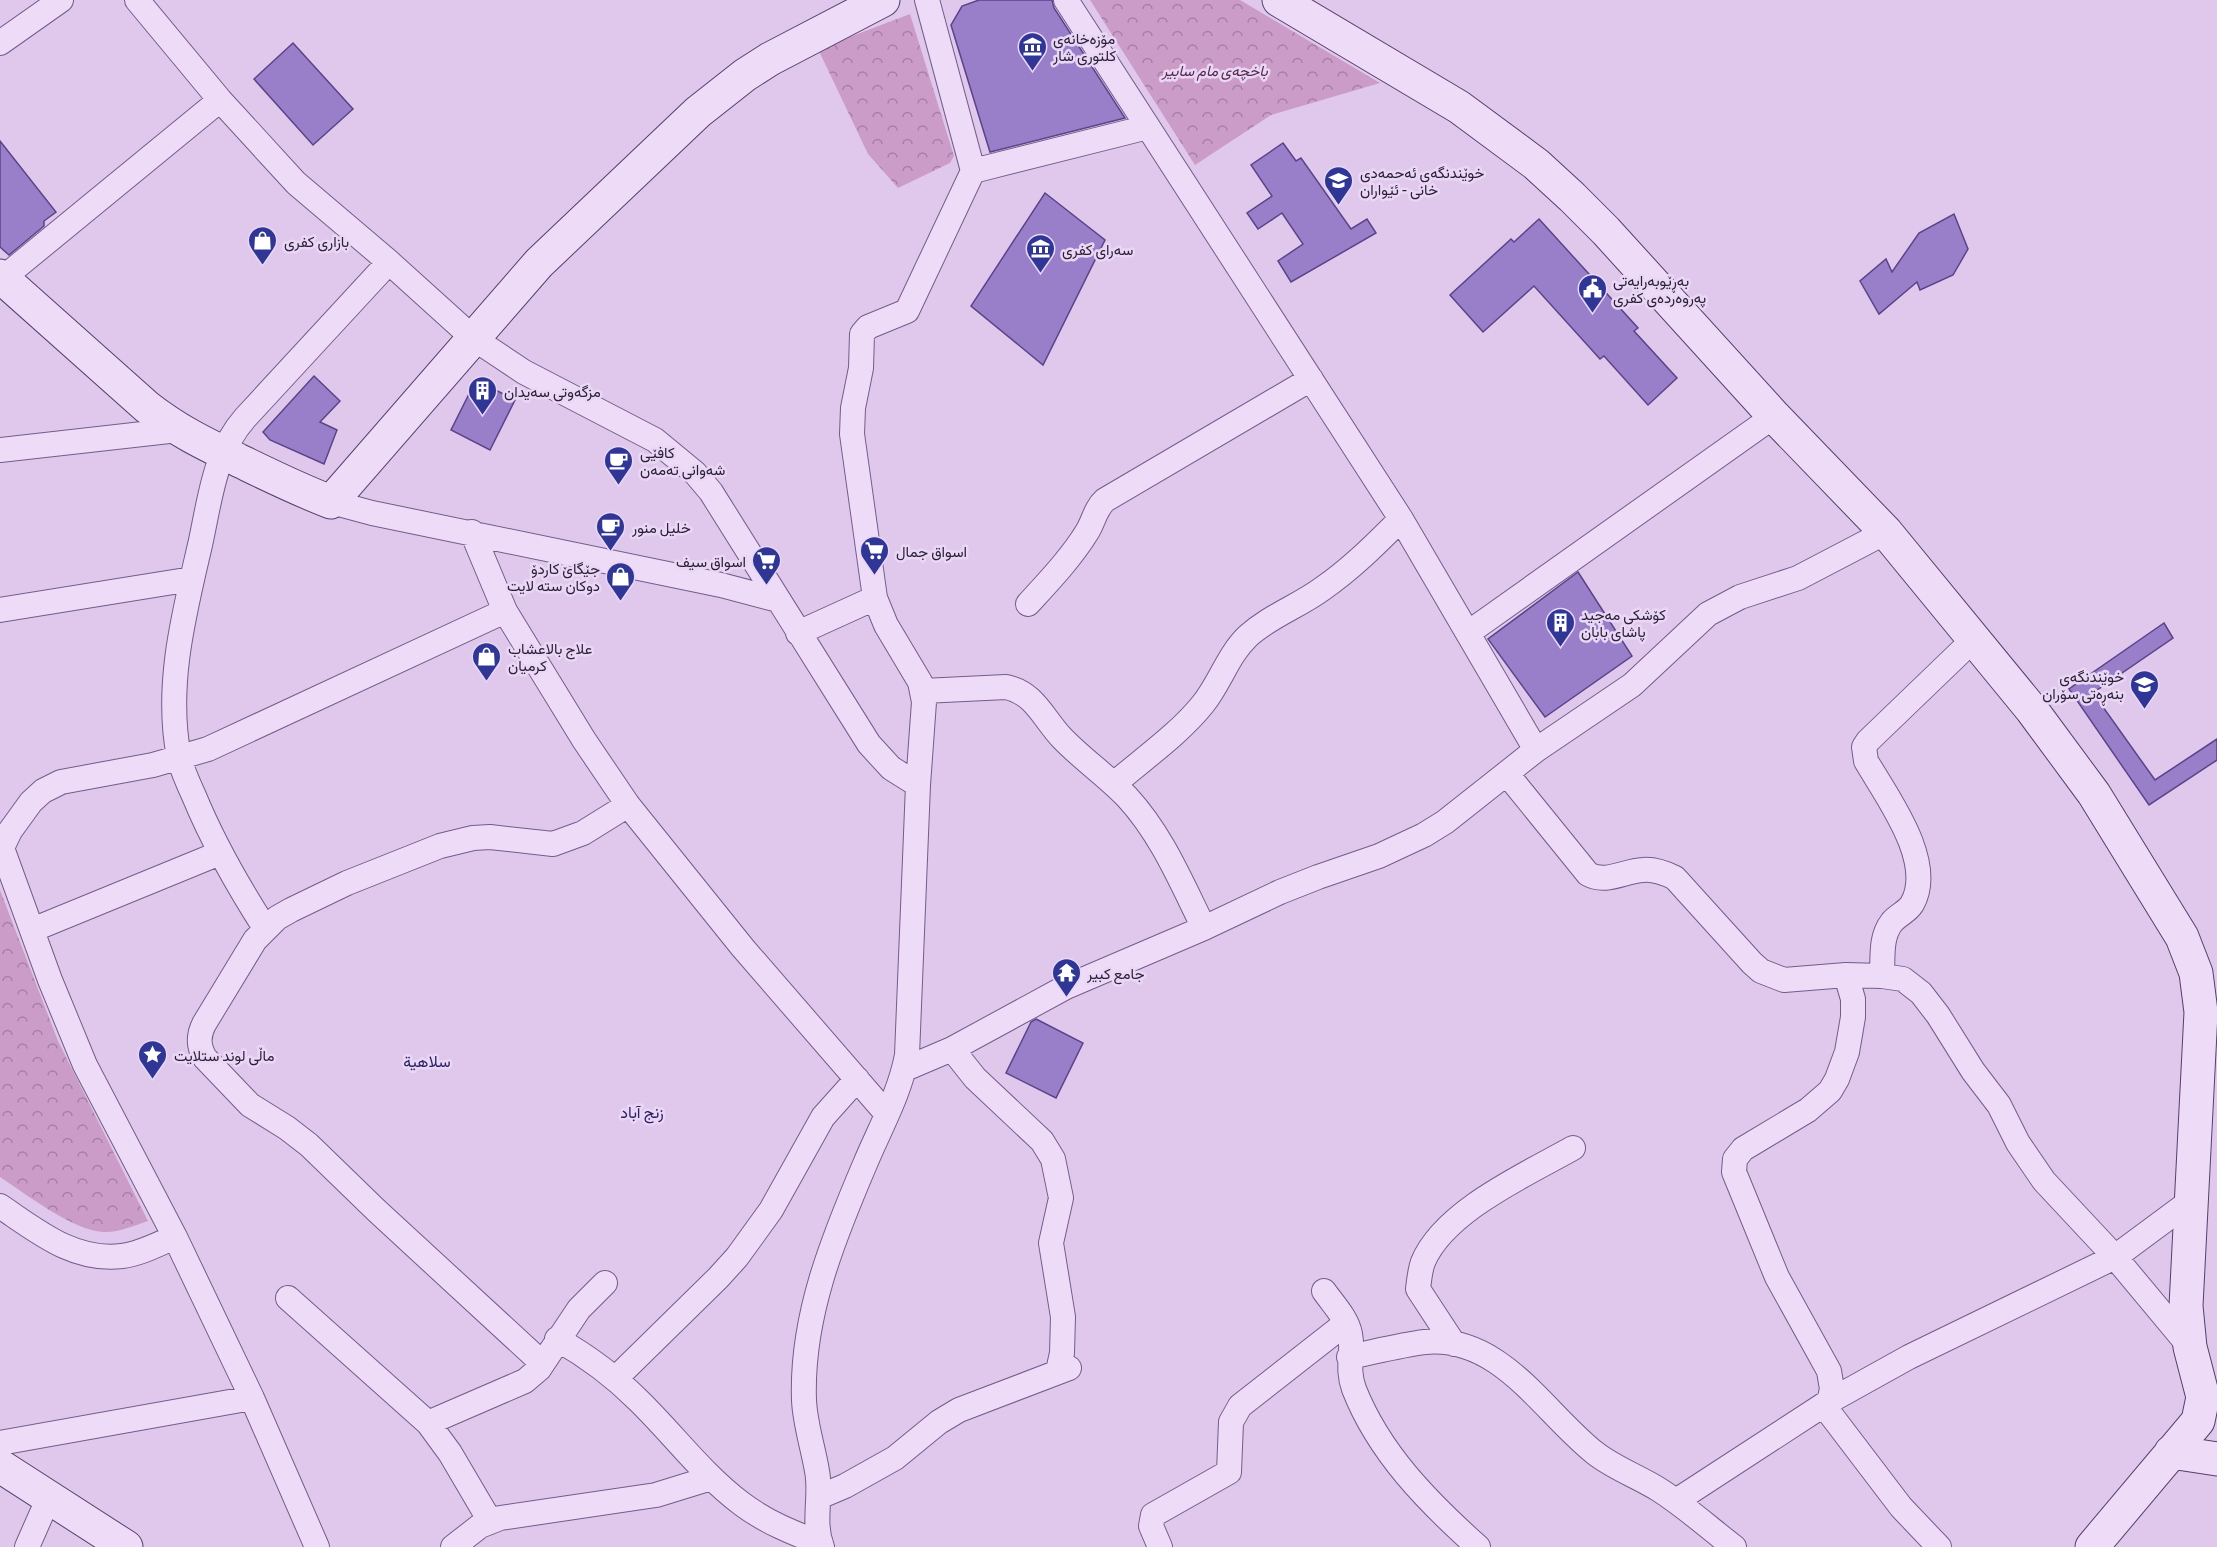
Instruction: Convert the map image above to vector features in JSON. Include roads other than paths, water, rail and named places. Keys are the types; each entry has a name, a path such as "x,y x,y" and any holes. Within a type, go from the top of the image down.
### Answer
{"street":[{"path":"0,43 61,0"},
{"path":"137,0 220,100 296,183 389,262 473,338 524,372 633,428 676,456 711,492 798,633 879,757 897,773 918,785"},
{"path":"331,502 539,263 720,92 770,59 883,0"},
{"path":"821,1545 817,1528 819,1497 817,1469 809,1437 804,1401 809,1330 835,1235 886,1113 899,1088 905,1069 924,702 920,682 886,625 876,598 852,434 853,408 861,368 861,339 868,327 907,311 973,171 927,0"},
{"path":"1066,0 1401,519 1536,750"},
{"path":"1279,0 1459,106 1536,164 1606,231 1774,416 1886,532 2032,710 2094,794 2182,937 2208,1000 2201,1012 2186,1306 2190,1347 2210,1408 2092,1547"},
{"path":"220,100 1,277 147,407 178,430 288,484 331,502 372,513 721,585 778,600"},
{"path":"973,171 1148,127"},
{"path":"265,928 220,853 179,758 175,722 176,664 180,636 222,452 241,423 389,262"},
{"path":"1028,604 1088,531 1095,512 1105,500 1311,378"},
{"path":"1468,633 1774,416"},
{"path":"0,450 178,430"},
{"path":"1114,784 1203,704 1234,651 1248,636 1264,623 1338,578 1401,519"},
{"path":"472,532 505,611 584,740 628,805 743,948 886,1113"},
{"path":"905,1069 952,1049 1066,987 1204,928 1308,880 1402,846 1445,822 1536,750 1632,685 1708,614 1740,597 1798,578 1886,532"},
{"path":"0,610 192,579"},
{"path":"798,633 876,598"},
{"path":"316,1547 252,1398 174,1237 85,1065 1,850 19,816 43,790 61,782 179,758 236,736 505,611"},
{"path":"1882,976 1885,935 1893,922 1911,905 1919,877 1909,836 1866,761 1864,747 1974,639"},
{"path":"923,691 998,686 1023,692 1030,697 1049,723 1077,753 1114,784 1140,812 1161,843 1204,928"},
{"path":"1507,774 1588,874 1602,879 1644,870 1665,873 1683,885 1761,971 1784,980 1846,975 1882,976 1903,979 1921,993 1938,1015 1973,1071 1999,1105 2018,1143 2037,1172 2115,1257 2190,1347"},
{"path":"542,1363 309,1146 287,1128 250,1105 205,1058 199,1038 204,1024 255,940 277,918 300,905 422,851 473,838 507,838 538,844 553,844 583,834 628,805"},
{"path":"32,930 220,853"},
{"path":"1846,975 1853,999 1853,1017 1847,1052 1838,1079 1825,1096 1808,1110 1743,1149 1735,1159 1734,1172 1777,1277 1828,1371 1832,1389 1828,1402 1829,1411 1901,1507 1938,1547"},
{"path":"819,1497 854,1482 895,1458 939,1422 959,1410 1063,1370 1063,1317 1051,1243 1062,1198 1053,1159 1042,1141 975,1078 952,1049"},
{"path":"615,1379 737,1257 771,1210 824,1117 857,1079"},
{"path":"1454,1344 1418,1289 1423,1262 1443,1232 1473,1205 1573,1148"},
{"path":"1676,1501 1828,1402 1946,1338 2115,1257 2192,1200"},
{"path":"0,1206 73,1251 122,1256 134,1254 174,1237"},
{"path":"428,1424 516,1386 532,1375 579,1309 605,1283"},
{"path":"1324,1291 1346,1323 1350,1335 1349,1369 1355,1391 1376,1432 1416,1488 1478,1547"},
{"path":"288,1298 428,1424 450,1453 490,1521"},
{"path":"1160,1547 1151,1526 1153,1515 1229,1472 1231,1422 1240,1406 1346,1323"},
{"path":"557,1339 597,1364 638,1399 711,1478 727,1492 762,1517 821,1545"},
{"path":"1349,1357 1425,1342 1454,1344 1475,1350 1494,1360 1531,1390 1568,1429 1599,1456 1676,1501 1734,1547"},
{"path":"0,1443 252,1398"},
{"path":"2171,1452 2217,1459"},
{"path":"0,1466 126,1547"},
{"path":"453,1547 472,1531 500,1518 656,1495 711,1478"},
{"path":"27,1547 49,1497"}],"place":[{"name":"مۆزەخانەی کلتوری شار","path":"1032,72"},
{"name":"خوێندنگەی ئەحمەدی خانی - ئێواران","path":"1339,206"},
{"name":"بازاری کفری","path":"263,266"},
{"name":"سەرای کفری","path":"1041,274"},
{"name":"بەڕێوبەرایەتی پەروەردەی کفری","path":"1592,314"},
{"name":"مزگەوتی سەیدان","path":"483,416"},
{"name":"کافێی شەوانی تەمەن","path":"619,486"},
{"name":"خلیل منور","path":"611,552"},
{"name":"اسواق جمال","path":"875,576"},
{"name":"اسواق سيف","path":"767,586"},
{"name":"جێگاێ کاردۆ دوکان ستە لایت","path":"621,602"},
{"name":"کۆشکی مەجید پاشای بابان","path":"1560,648"},
{"name":"علاج بالاعشاب كرميان","path":"487,682"},
{"name":"خوێندنگەی بنەڕەتی سۆران","path":"2145,710"},
{"name":"جامع كبير","path":"1066,998"},
{"name":"ماڵی لوند ستلایت","path":"153,1080"}],"district":[{"name":"سلاهية","path":"427,1060"},
{"name":"زنج آباد","path":"642,1111"}],"park label":[{"name":"باخچەی مام سابیر","path":"1215,69"}]}
